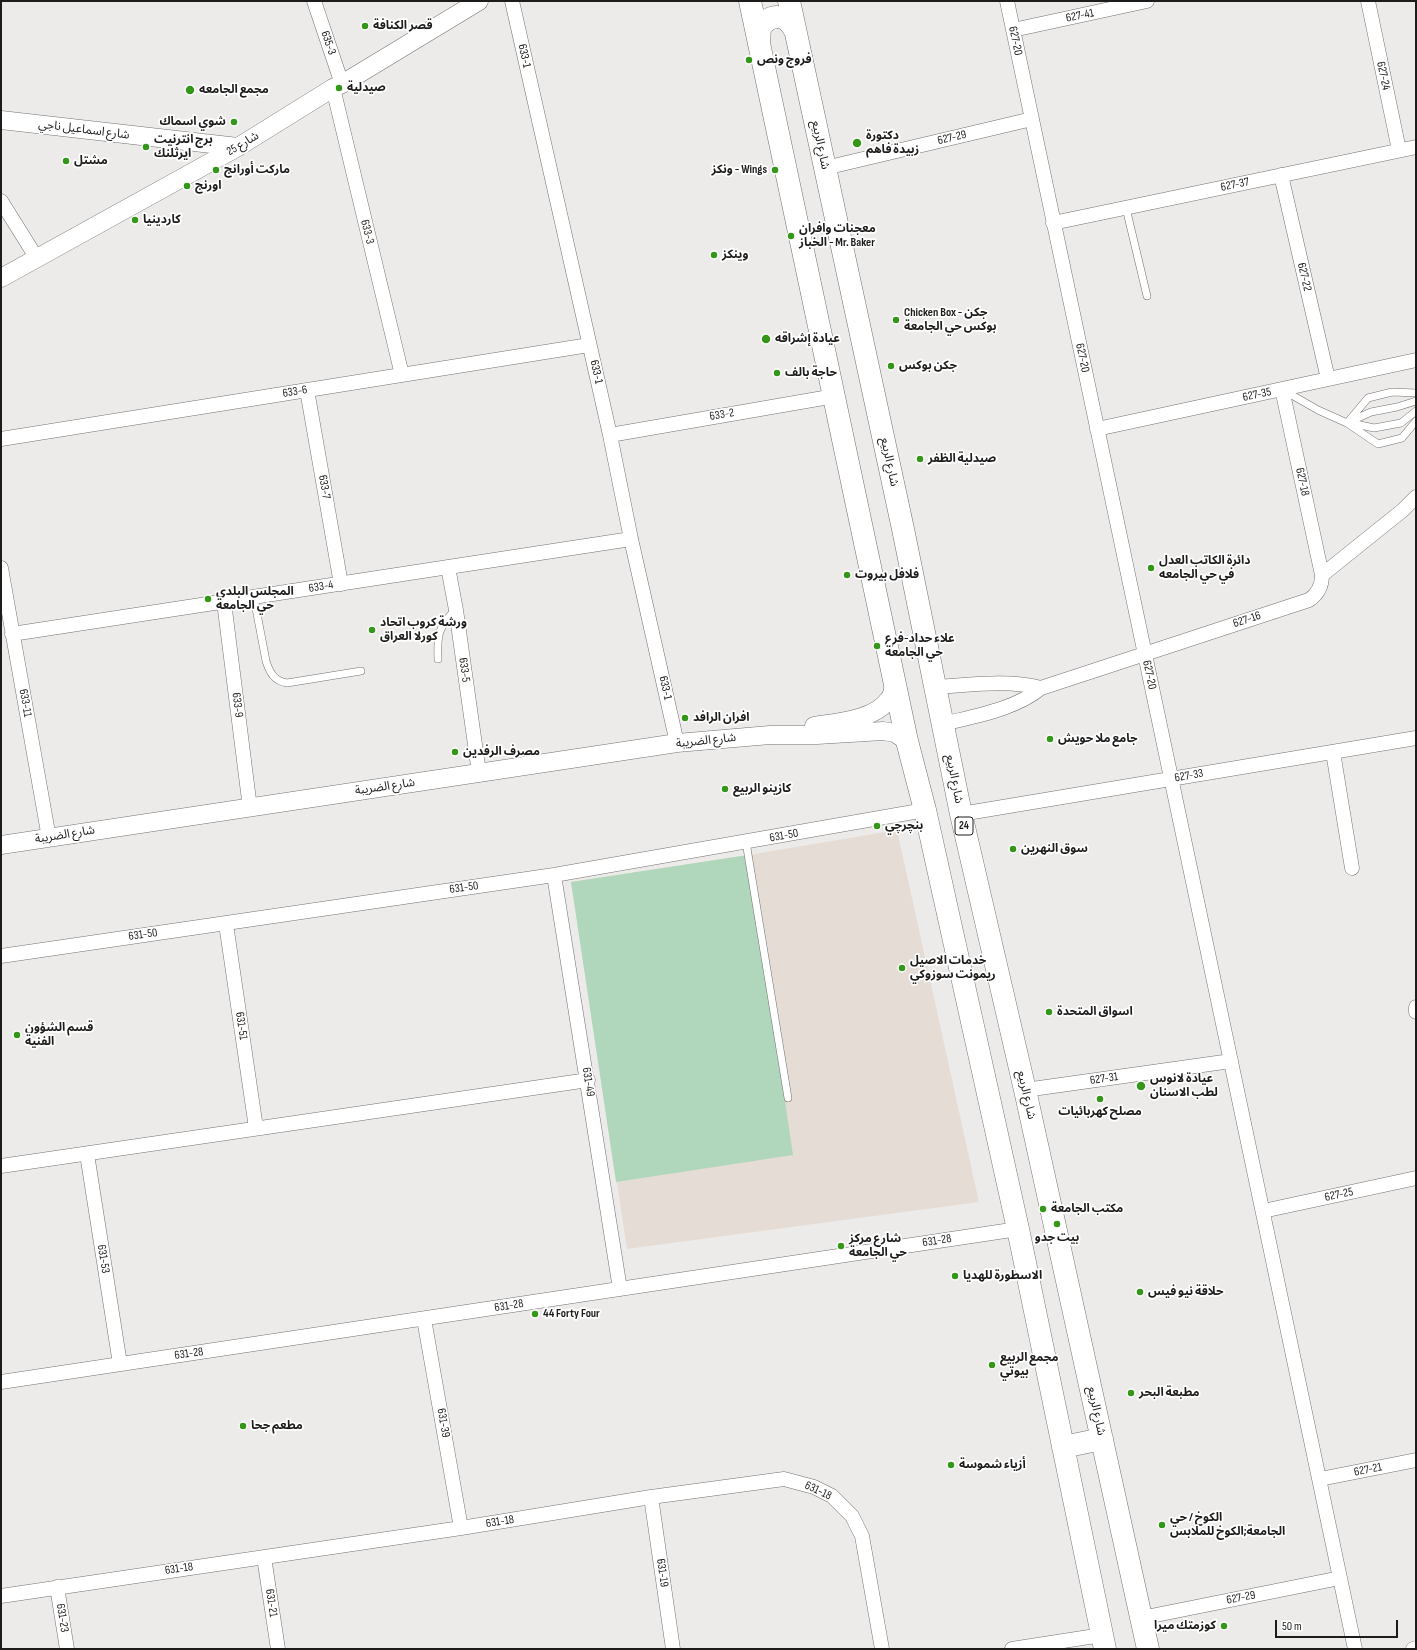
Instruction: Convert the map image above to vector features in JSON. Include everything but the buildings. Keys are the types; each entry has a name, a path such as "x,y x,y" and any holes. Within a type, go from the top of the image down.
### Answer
{"main road":[{"path":"750,1 907,741 926,810 1018,1229 1103,1642"},
{"name":"شارع الربيع","path":"789,1 903,529 961,814 1025,1090 1148,1649"},
{"path":"759,42 760,28 769,19 775,17 788,20 793,25 795,31"},
{"path":"1063,1447 1102,1439"}],"street":[{"name":"635-3","path":"314,1 338,86"},
{"name":"شارع 25","path":"1,278 238,147 479,1"},
{"name":"633-1","path":"512,1 610,435 631,539 677,743"},
{"name":"627-20","path":"1007,1 1356,1649"},
{"name":"627-41","path":"1013,30 1147,1"},
{"name":"627-24","path":"1368,1 1399,150"},
{"name":"633-3","path":"338,86 402,375"},
{"name":"627-29","path":"826,168 1032,119"},
{"name":"شارع اسماعيل ناجي","path":"1,120 238,147"},
{"name":"627-37","path":"1054,223 1416,147"},
{"name":"627-22","path":"1281,175 1328,379"},
{"path":"1,201 36,258"},
{"name":"633-6","path":"1,439 589,344"},
{"name":"627-35","path":"1097,429 1416,360"},
{"name":"627-18","path":"1282,389 1322,575"},
{"name":"633-7","path":"307,390 341,584"},
{"name":"633-2","path":"610,435 835,396"},
{"path":"1322,575 1403,510 1416,497"},
{"name":"633-4","path":"12,634 631,539"},
{"name":"633-5","path":"448,567 456,610 479,773"},
{"name":"633-11","path":"1,568 49,838"},
{"name":"627-16","path":"943,724 985,713 1031,697 1041,688 1309,600 1317,593 1321,586 1322,575"},
{"name":"633-9","path":"224,602 250,808"},
{"name":"شارع الضريبة","path":"770,735 871,714 880,708 890,698 895,681"},
{"path":"935,687 1024,683 1041,688"},
{"name":"شارع الضريبة","path":"1,845 677,743 770,735 817,735 883,731 895,733 907,741"},
{"name":"627-33","path":"961,814 1416,738"},
{"path":"1333,752 1352,868"},
{"name":"631-50","path":"1,956 554,875 926,810"},
{"name":"631-49","path":"554,875 588,1080 620,1289"},
{"name":"631-51","path":"226,924 256,1128"},
{"name":"627-31","path":"1025,1090 1231,1061"},
{"path":"1,1166 588,1080"},
{"name":"631-53","path":"87,1154 120,1364"},
{"name":"627-25","path":"1263,1211 1416,1178"},
{"name":"631-28","path":"1,1382 1018,1229"},
{"name":"631-39","path":"424,1319 461,1528"},
{"name":"627-21","path":"1320,1479 1416,1460"},
{"name":"631-18","path":"1,1596 461,1528 651,1497 784,1479 814,1486 832,1496 852,1516 862,1536 882,1649"},
{"name":"631-19","path":"651,1497 673,1649"},
{"name":"631-21","path":"264,1557 278,1649"},
{"name":"627-29","path":"1142,1618 1340,1578"},
{"name":"631-23","path":"57,1587 67,1649"},
{"path":"1012,1649 1103,1642"}],"lane":[{"path":"1126,208 1147,296"},
{"path":"1282,389 1318,410 1347,422 1374,428 1401,423 1416,411"},
{"path":"1347,422 1368,398 1392,392 1416,393"},
{"path":"1347,422 1371,412 1397,407 1416,401"},
{"path":"1347,422 1378,444 1402,438 1416,421"},
{"path":"254,598 266,662 270,672 278,681 287,683 361,671"},
{"path":"438,659 437,638 443,625 456,610"},
{"path":"746,842 788,1098"}],"shaded area":[{"path":"897,830 979,1202 627,1249 571,882 748,855"}],"green space":[{"path":"748,855 793,1155 616,1182 571,882"}],"place":[{"name":"قصر الكنافة","path":"365,26"},
{"name":"فروج ونص","path":"749,60"},
{"name":"صيدلية","path":"339,88"},
{"name":"مجمع الجامعه","path":"190,90"},
{"name":"شوي اسماك","path":"234,122"},
{"name":"دكتورة زبيدة فاهم","path":"857,143"},
{"name":"برج انترنيت ايرثلنك","path":"146,147"},
{"name":"مشتل","path":"66,161"},
{"name":"ماركت أورانج","path":"216,170"},
{"name":"ونكز - Wings","path":"775,170"},
{"name":"اورنج","path":"187,186"},
{"name":"كاردينيا","path":"135,220"},
{"name":"معجنات وافران الخباز - Mr. Baker","path":"791,236"},
{"name":"وينكز","path":"714,255"},
{"name":"Chicken Box - جكن بوكس حي الجامعة","path":"896,320"},
{"name":"عيادة إشراقه","path":"766,339"},
{"name":"جكن بوكس","path":"891,366"},
{"name":"حاجة بالف","path":"777,373"},
{"name":"صيدلية الظفر","path":"920,459"},
{"name":"دائرة الكاتب العدل في حي الجامعه","path":"1151,568"},
{"name":"فلافل بيروت","path":"847,575"},
{"name":"المجلس البلدي حي الجامعة","path":"208,599"},
{"name":"ورشة كروب اتحاد كورلا العراق","path":"372,630"},
{"name":"علاء حداد-فرع حي الجامعة","path":"877,646"},
{"name":"افران الرافد","path":"685,718"},
{"name":"جامع ملا حويش","path":"1050,739"},
{"name":"مصرف الرفدين","path":"455,752"},
{"name":"كازينو الربيع","path":"725,789"},
{"name":"بنچرچي","path":"877,826"},
{"name":"سوق النهرين","path":"1013,849"},
{"name":"خدمات الاصيل ريمونت سوزوكي","path":"902,968"},
{"name":"اسواق المتحدة","path":"1049,1012"},
{"name":"قسم الشؤون الفنية","path":"17,1035"},
{"name":"عيادة لانوس لطب الاسنان","path":"1141,1086"},
{"name":"مصلح كهربائيات","path":"1100,1099"},
{"name":"مكتب الجامعة","path":"1043,1209"},
{"name":"بيت جدو","path":"1057,1224"},
{"name":"شارع مركز حي الجامعة","path":"841,1246"},
{"name":"الاسطورة للهديا","path":"955,1276"},
{"name":"حلاقة نيو فيس","path":"1140,1292"},
{"name":"44 Forty Four","path":"535,1314"},
{"name":"مجمع الربيع بيوتي","path":"992,1365"},
{"name":"مطبعة البحر","path":"1131,1393"},
{"name":"مطعم جحا","path":"243,1426"},
{"name":"أزياء شموسة","path":"951,1465"},
{"name":"الكوخ / حي الجامعة;الكوخ للملابس","path":"1162,1525"},
{"name":"كوزمتك ميرا","path":"1224,1626"}]}
